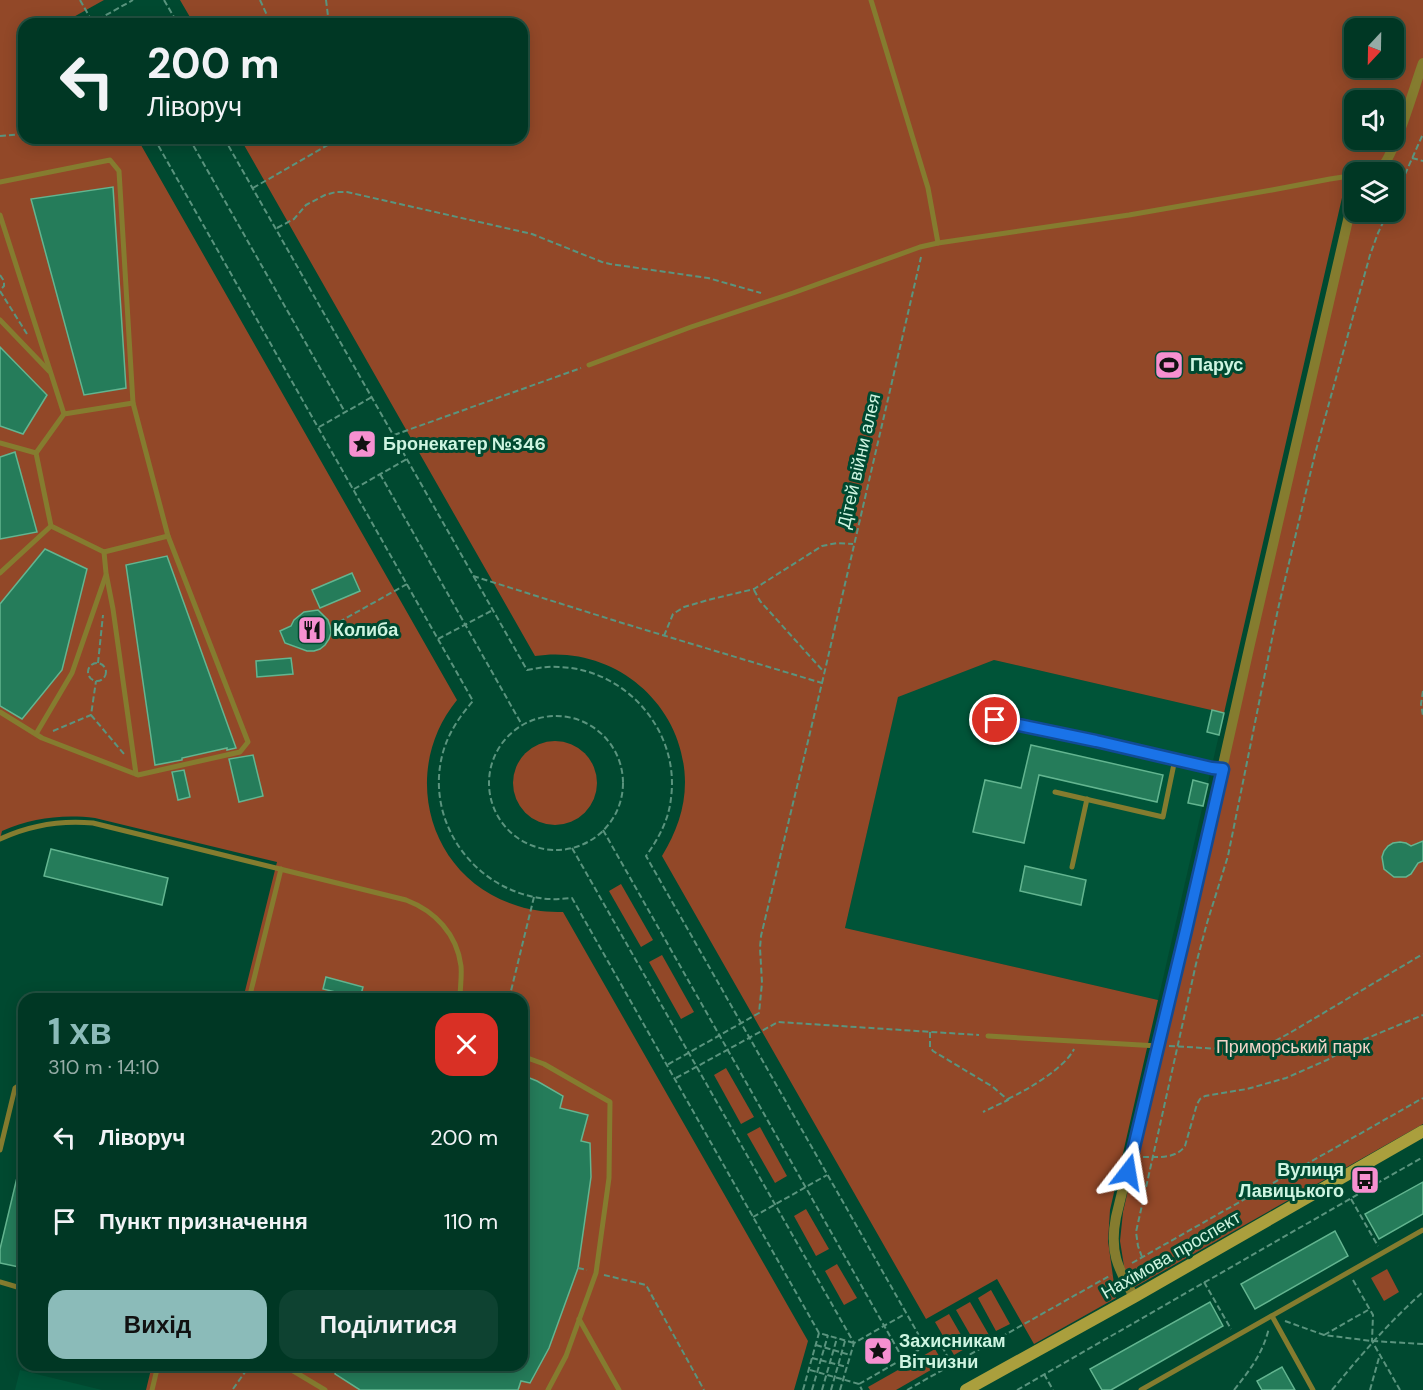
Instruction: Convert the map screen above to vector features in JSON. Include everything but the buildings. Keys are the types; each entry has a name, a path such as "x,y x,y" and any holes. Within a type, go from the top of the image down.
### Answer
{"main road":[{"name":"Нахімова проспект","path":"966,1390 1134,1297 1423,1131"}],"street":[{"path":"1386,162 1394,145 1423,63"},
{"path":"1134,1297 1119,1270 1113,1246 1113,1231 1223,769 1348,222"}],"lane":[{"path":"871,0 928,188 938,243"},
{"path":"0,182 111,160 119,171 133,403 168,536 248,742 240,752 138,776 38,736 0,712"},
{"path":"589,364 923,246 1128,215 1344,177"},
{"path":"0,215 64,414"},
{"path":"0,320 50,371"},
{"path":"51,526 36,453 64,414 133,403"},
{"path":"0,442 36,453"},
{"path":"51,526 104,552 168,536"},
{"path":"0,573 51,526"},
{"path":"104,552 136,774"},
{"path":"38,736 72,673 106,573"},
{"path":"995,720 1223,769"},
{"path":"1055,792 1163,817 1175,759"},
{"path":"1072,867 1087,800"},
{"path":"0,839 46,824 93,823 406,900 426,910 443,924 454,943 460,965 460,993"},
{"path":"250,993 281,869"},
{"path":"988,1036 1158,1046"},
{"path":"528,1058 544,1064 610,1102 609,1178 596,1273 566,1356 548,1390"},
{"path":"0,1150 15,1089 18,1087"},
{"path":"1141,1390 1423,1230"},
{"path":"0,1282 18,1286"},
{"path":"1272,1316 1313,1390"},
{"path":"579,1319 619,1390"},
{"path":"152,1390 157,1371"},
{"path":"293,1371 325,1390"}],"path":[{"path":"80,0 89,18"},
{"path":"101,18 133,0"},
{"path":"164,0 174,18"},
{"path":"260,0 268,18"},
{"path":"326,0 328,18"},
{"path":"0,136 18,134"},
{"path":"1404,176 1423,134"},
{"path":"157,144 473,701 454,726 442,756 439,772 441,804 451,835 459,849 481,873 509,890 534,897 572,898 819,1333 804,1390"},
{"path":"192,144 345,412"},
{"path":"227,144 527,670 551,667 575,668 606,678 633,696 654,720 667,750 672,773 671,798 663,829 646,856 925,1346"},
{"path":"252,188 328,144"},
{"path":"1412,158 1423,161"},
{"path":"275,229 294,219 306,205 325,195 347,192 532,234 602,262 708,278 775,298"},
{"path":"1142,1257 1136,1232 1196,964 1228,856 1278,609 1315,454 1370,255 1383,222"},
{"name":"Дітей війни алея","path":"741,1023 759,1013 762,982 761,936 923,246"},
{"path":"0,275 4,281 4,286 0,290 29,337"},
{"path":"393,436 589,364"},
{"path":"318,428 372,398"},
{"path":"353,490 407,459"},
{"path":"380,474 522,725"},
{"path":"664,636 673,614 684,607 754,589 822,546 837,543 853,544"},
{"path":"473,576 822,683"},
{"path":"339,622 407,584"},
{"path":"754,589 760,601 824,672"},
{"path":"98,663 104,608"},
{"path":"438,639 493,610"},
{"path":"98,663 105,667 106,673 102,680 96,681 90,678 88,672 90,667 98,663"},
{"path":"96,681 91,715 135,767"},
{"path":"1423,691 1421,704 1423,716"},
{"path":"38,736 91,715"},
{"path":"544,717 568,717 579,720 599,732 614,750 622,772 622,795 614,817 603,830 589,841 572,848 555,850 532,846 512,834 497,816 489,794 489,771 504,739 522,725 544,717"},
{"path":"603,830 903,1359"},
{"path":"572,848 854,1343"},
{"path":"510,993 534,897"},
{"path":"1158,1046 1239,1050 1269,1044 1423,954"},
{"path":"1131,1157 1154,1157 1177,1154 1181,1151 1185,1146 1197,1104 1205,1096 1247,1089 1286,1078 1327,1060 1365,1039 1423,1015"},
{"path":"675,1079 778,1022 988,1036"},
{"path":"667,1065 741,1023"},
{"path":"930,1032 930,1047 933,1051 993,1087 1008,1100"},
{"path":"983,1112 1008,1100 1064,1063 1070,1057 1076,1040"},
{"path":"907,1390 1423,1098"},
{"path":"1017,1390 1423,1156"},
{"path":"753,1217 828,1175"},
{"path":"1350,1198 1382,1254"},
{"path":"578,1268 646,1285 704,1390"},
{"path":"1348,1273 1373,1315 1372,1341 1400,1390"},
{"path":"1204,1282 1235,1337"},
{"path":"1332,1390 1372,1341 1423,1292"},
{"path":"1324,1335 1370,1310"},
{"path":"840,1390 854,1343 906,1313"},
{"path":"1234,1390 1254,1365 1265,1342 1272,1316 1324,1335 1423,1344"},
{"path":"819,1333 854,1343"},
{"path":"812,1390 828,1335"},
{"path":"822,1390 837,1338"},
{"path":"831,1390 845,1340"},
{"path":"858,1384 938,1340 952,1365"},
{"path":"816,1345 850,1355"},
{"path":"1370,1390 1380,1354"},
{"path":"812,1358 847,1367"},
{"path":"809,1370 858,1384 862,1390"},
{"path":"232,1389 246,1371"},
{"path":"1044,1374 1053,1390"}],"shaded area":[{"path":"994,660 1224,713 1158,1000 845,928 898,696"},
{"path":"20,1371 24,1371 102,1390 15,1390"}],"green space":[{"path":"0,0 104,0 72,18 18,18 18,144 140,144 457,700 439,728 429,758 427,789 432,820 444,848 462,872 487,892 524,908 563,912 808,1341 794,1390 146,1390 151,1371 528,1371 528,993 244,993 277,862 83,817 47,818 25,823 2,831 0,839"},
{"name":"Приморський парк","path":"180,0 1423,0 1423,1124 1128,1291 1120,1241 1123,1212 1352,222 1404,222 1404,162 1344,162 1344,189 1224,713 994,660 898,697 845,928 1158,1000 1110,1210 1108,1241 1116,1298 1034,1344 997,1279 926,1319 662,856 679,820 685,792 681,753 672,727 657,704 638,684 616,670 591,659 564,655 535,656 243,144 528,144 528,18 190,18"},
{"path":"555,741 578,748 590,760 597,783 590,806 578,818 555,825 532,818 520,806 513,783 520,760 532,748"},
{"path":"621,884 653,940 641,947 609,891"},
{"path":"662,955 694,1012 681,1019 649,962"},
{"path":"726,1068 754,1117 741,1124 714,1075"},
{"path":"760,1127 787,1176 775,1183 747,1134"},
{"path":"806,1209 829,1249 816,1256 794,1216"},
{"path":"837,1264 857,1298 844,1305 825,1271"},
{"path":"1387,1269 1399,1292 1384,1301 1371,1278"},
{"path":"991,1290 1010,1324 996,1331 978,1298"},
{"path":"970,1302 989,1335 975,1343 956,1310"},
{"path":"949,1314 968,1347 954,1355 935,1322"},
{"path":"935,1349 943,1363 896,1390 870,1390 868,1387"}],"place":[{"name":"Парус","path":"1169,365"},
{"name":"Бронекатер №346","path":"362,444"},
{"name":"Колиба","path":"312,630"},
{"name":"Вулиця Лавицького","path":"1365,1180"},
{"name":"Захисникам Вітчизни","path":"878,1351"}],"route":[{"path":"995,720 1223,769 1128,1172"}]}
